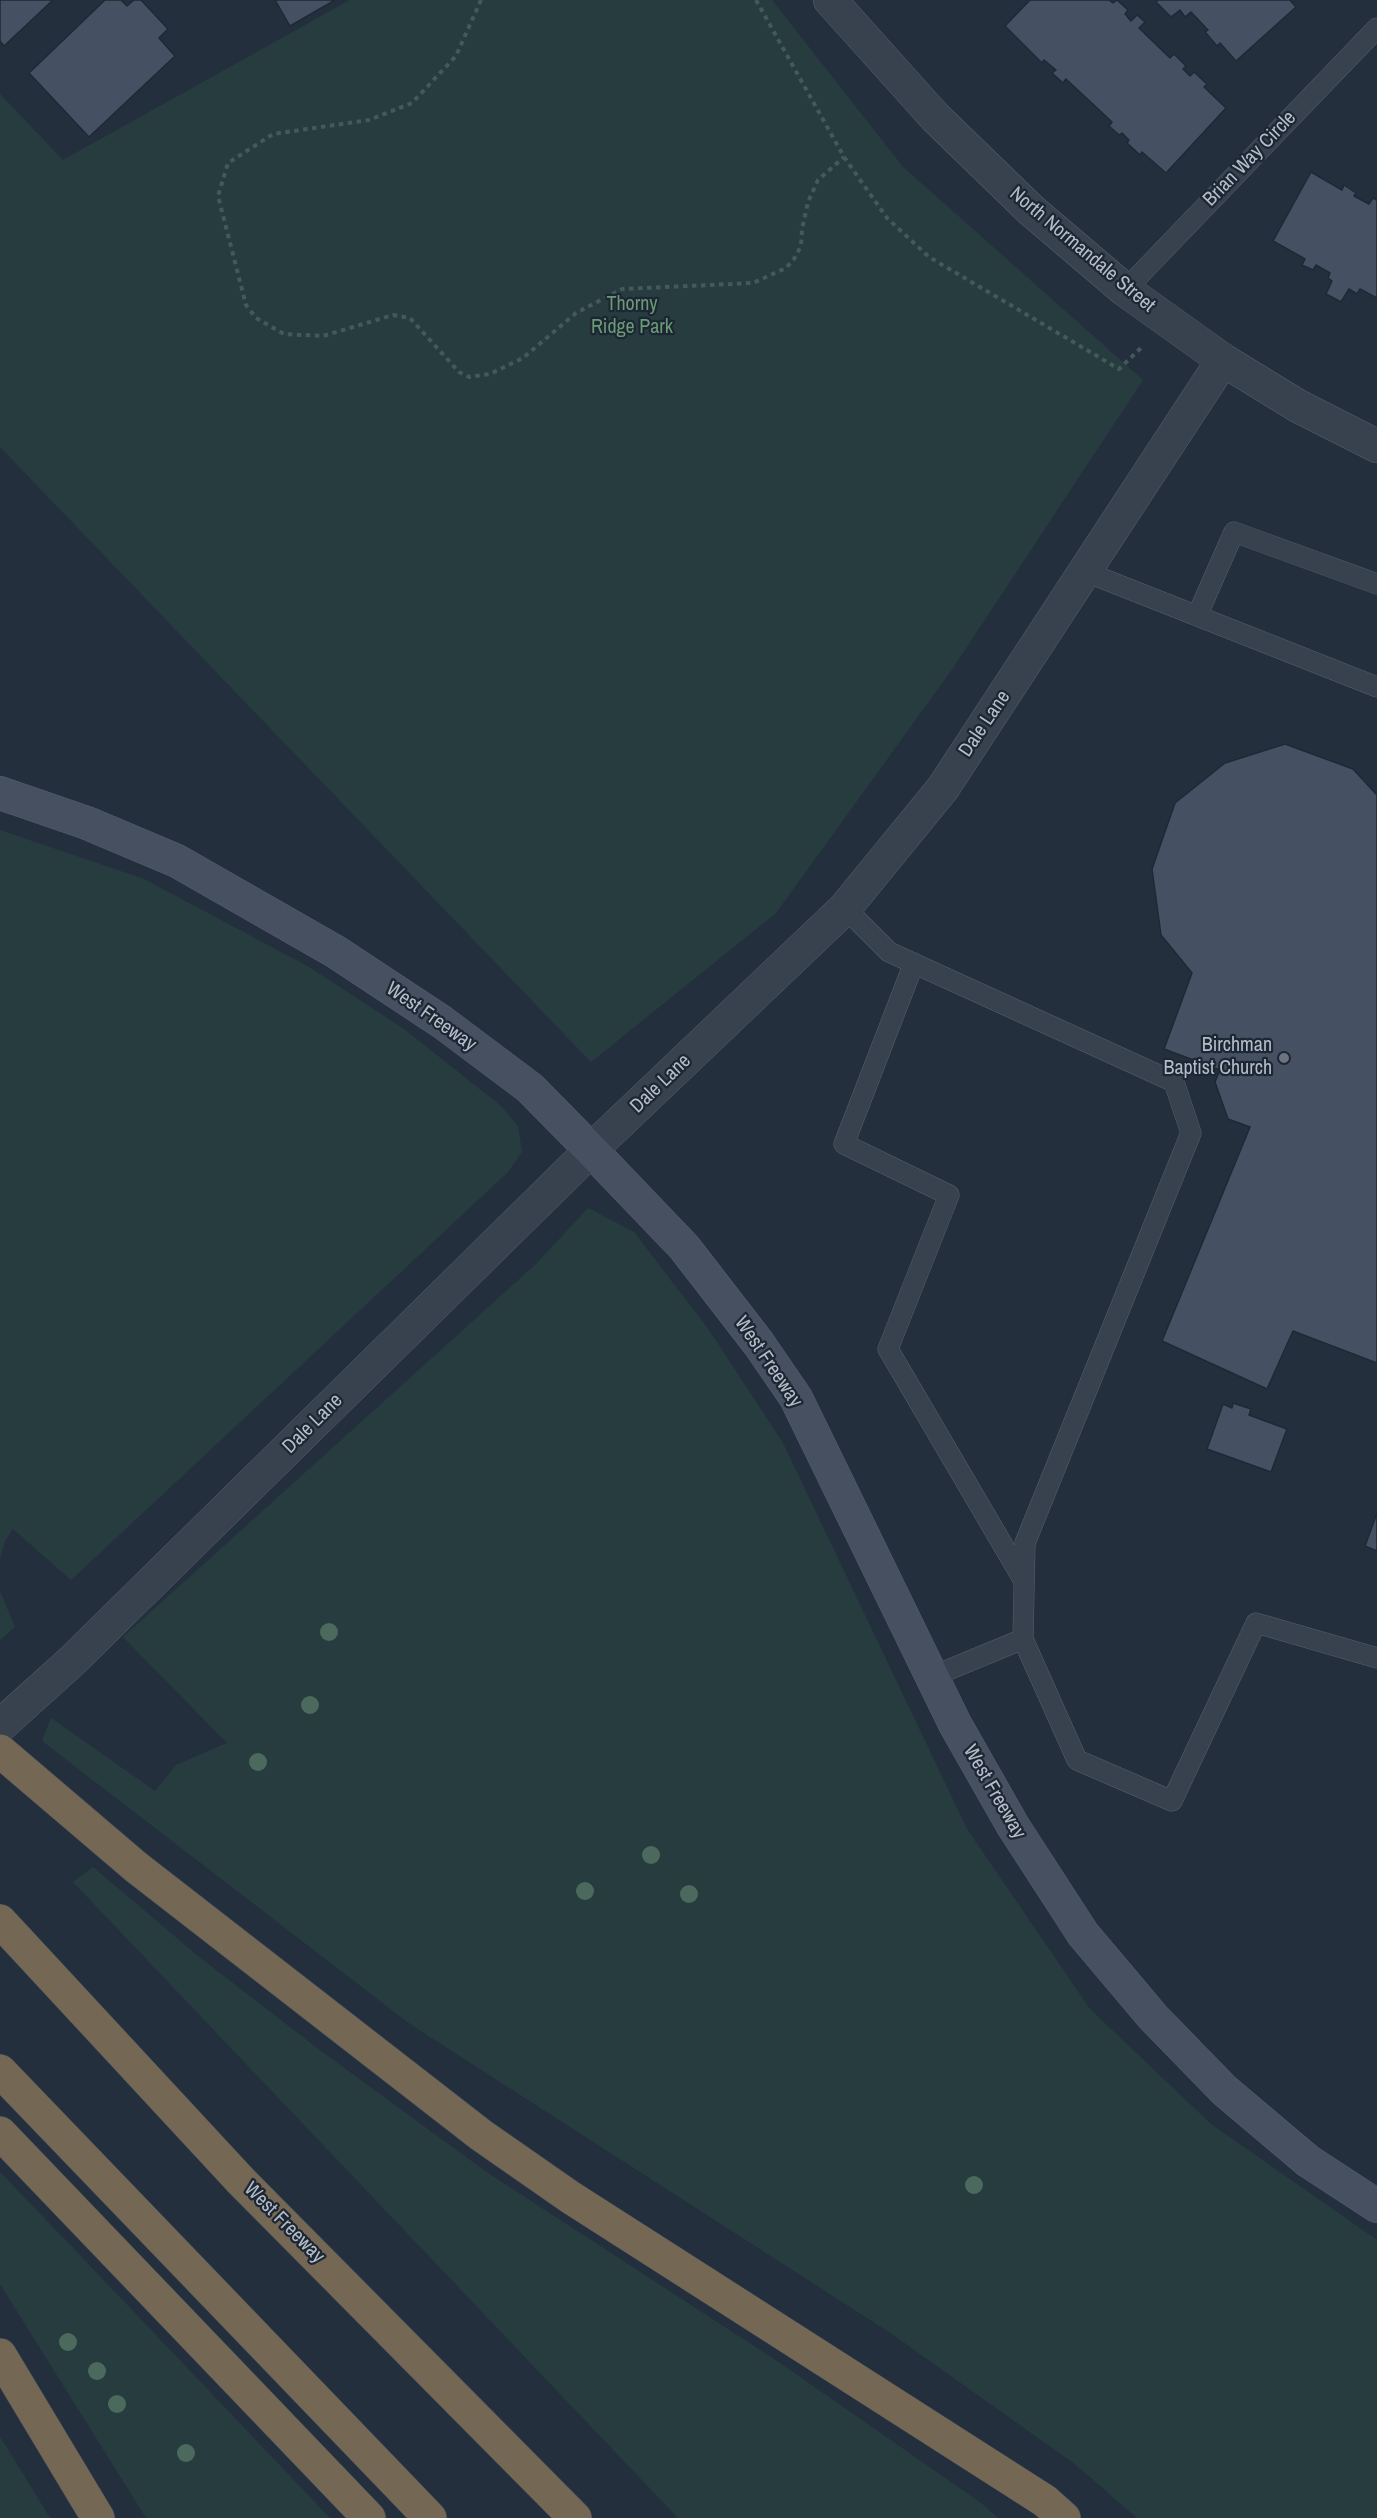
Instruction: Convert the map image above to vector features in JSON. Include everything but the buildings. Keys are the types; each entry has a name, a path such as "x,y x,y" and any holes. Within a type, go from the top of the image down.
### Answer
{"highway":[{"path":"0,1751 136,1867 481,2135 570,2197 1045,2501 1064,2518"},
{"name":"West Freeway","path":"0,1921 241,2181 575,2518"},
{"path":"0,2071 430,2518"},
{"path":"0,2133 369,2518"},
{"path":"0,2355 98,2518"}],"main road":[{"name":"West Freeway","path":"0,793 87,823 177,861 336,952 442,1022 530,1088 591,1150 684,1247 759,1344 796,1398 955,1724 1012,1826 1083,1934 1153,2017 1224,2090 1308,2161 1377,2206"}],"street":[{"name":"North Normandale Street","path":"830,0 935,117 1031,210 1125,290 1223,360 1298,406 1377,446"},
{"name":"Dale Lane","path":"0,1725 72,1661 591,1150 845,908 943,788 1223,360"}],"lane":[{"name":"Brian Way Circle","path":"1125,290 1377,28"},
{"path":"1197,616 1234,532 1377,584"},
{"path":"1086,572 1377,687"},
{"path":"845,908 889,952 1174,1082 1191,1133 1025,1543 1023,1639 1077,1760 1172,1801 1256,1623 1377,1658"},
{"path":"914,963 844,1144 949,1195 888,1349 1024,1581"},
{"path":"931,1677 1023,1639"}],"path":[{"path":"481,0 456,56 412,103 369,120 273,134 228,163 218,196 246,305 256,318 284,334 324,336 393,315 410,318 459,372 469,377 490,374 523,358 576,313 622,289 753,283 786,268 795,259 801,246 808,202 818,180 844,157"},
{"path":"756,0 844,157 887,218 930,257 1119,369 1168,321"}],"green space":[{"name":"Thorny Ridge Park","path":"350,0 772,0 903,167 1143,380 953,668 776,913 591,1062 0,447 0,94 63,160"},
{"path":"0,830 144,879 309,967 404,1029 501,1106 518,1126 522,1152 508,1172 71,1580 13,1529 5,1541 0,1559"},
{"path":"588,1208 634,1232 709,1330 783,1443 967,1829 1090,2009 1211,2124 1377,2240 1377,2518 1137,2518 1076,2465 892,2334 410,2024 42,1741 51,1718 155,1791 176,1765 227,1743 123,1637 536,1264"},
{"path":"0,1591 15,1627 0,1640"},
{"path":"93,1867 198,1956 317,2048 485,2171 780,2363 981,2503 998,2518 678,2518 73,1882"},
{"path":"0,2172 330,2518 146,2518 0,2284"},
{"path":"0,2437 9,2451 50,2518 0,2518"}],"place":[{"name":"Birchman Baptist Church","path":"1284,1058"}]}
